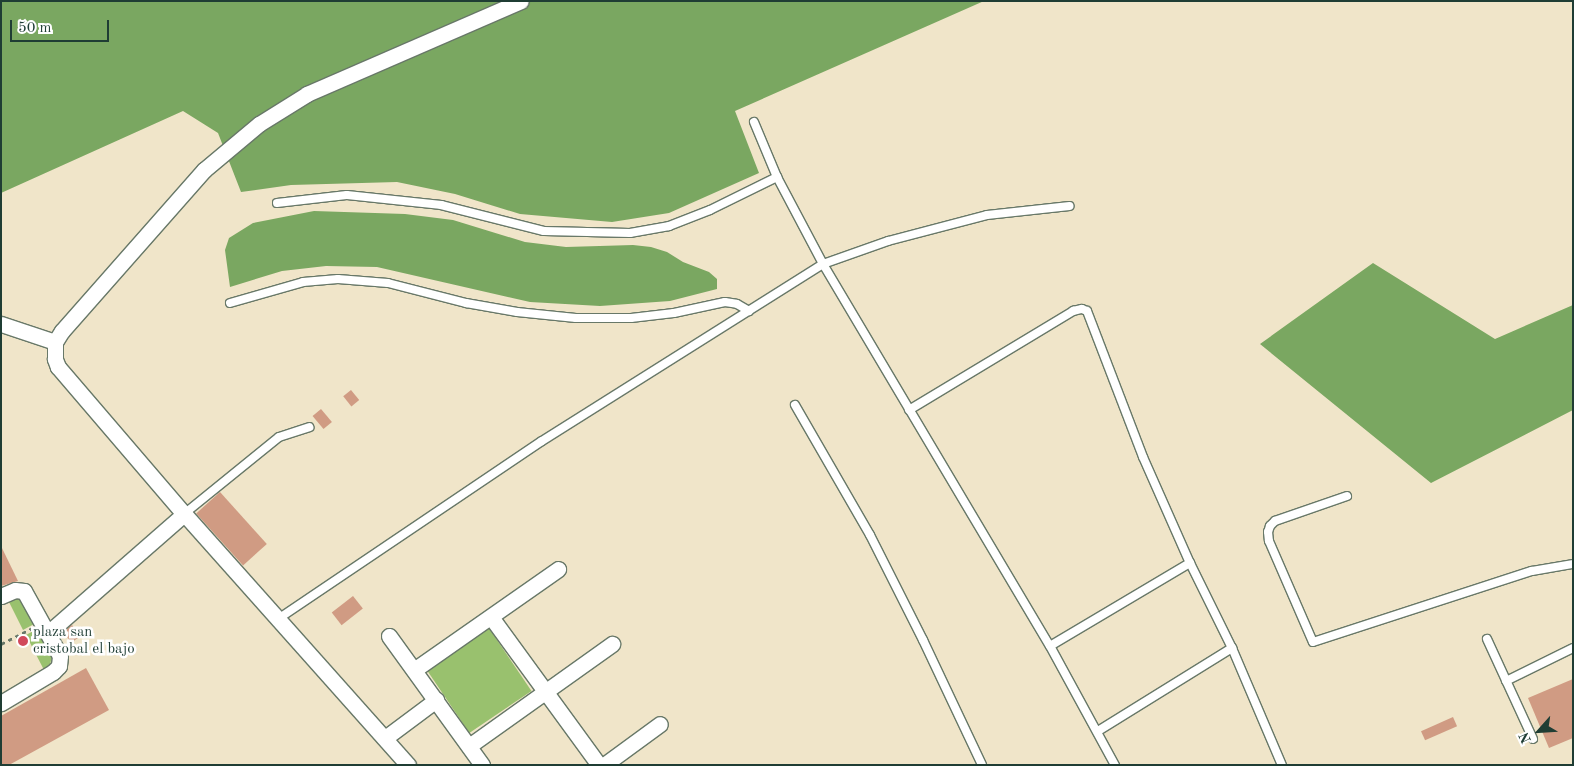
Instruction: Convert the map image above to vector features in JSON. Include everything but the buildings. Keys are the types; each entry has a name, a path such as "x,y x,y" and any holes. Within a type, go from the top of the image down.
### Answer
{"street":[{"path":"408,765 184,514 58,367 55,359 55,342 62,331 204,170 260,124 306,94 521,1"},
{"path":"1,324 55,342"},
{"path":"45,628 184,514"},
{"path":"414,670 558,569"},
{"path":"1,596 15,590 24,591 60,656 59,666 53,672 1,703"},
{"path":"491,617 599,765"},
{"path":"389,636 482,765"},
{"path":"469,746 612,644"},
{"path":"385,738 436,700"},
{"path":"604,765 660,724"}],"lane":[{"path":"754,122 777,177 823,264 1050,646 1115,765"},
{"path":"277,203 347,196 441,205 544,230 630,233 669,226 710,210 777,177"},
{"path":"278,619 542,440 823,264 888,240 987,215 1070,206"},
{"path":"230,303 303,282 338,279 388,283 466,303 517,312 576,318 630,318 674,313 726,302 749,310"},
{"path":"909,410 1073,311 1082,308 1087,312 1143,457 1190,562 1232,648 1282,765"},
{"path":"795,405 870,535 923,640 982,765"},
{"path":"184,514 279,437 308,427"},
{"path":"1347,496 1275,521 1270,526 1268,532 1269,541 1313,642 1532,571 1573,564"},
{"path":"1050,646 1190,562"},
{"path":"1487,639 1533,739"},
{"path":"1098,732 1232,648"},
{"path":"1506,680 1573,648"}],"path":[{"path":"1,644 45,628"}],"green space":[{"path":"1,1 984,1 735,111 759,173 669,213 612,222 520,214 455,194 397,182 291,185 241,192 218,133 183,111 1,193"},
{"path":"314,211 405,214 453,220 525,242 566,247 633,245 651,247 667,252 683,262 709,272 717,279 717,289 670,301 600,306 530,302 377,267 326,266 282,271 230,287 225,250 229,238 253,223"},
{"path":"1373,263 1495,339 1573,305 1573,410 1431,483 1260,344"},
{"path":"19,596 36,623 23,630 7,598"},
{"path":"39,628 52,656 50,665 44,670 26,635"},
{"path":"489,628 531,691 469,733 427,670"}],"place":[{"name":"plaza san cristobal el bajo","path":"23,641"}]}
